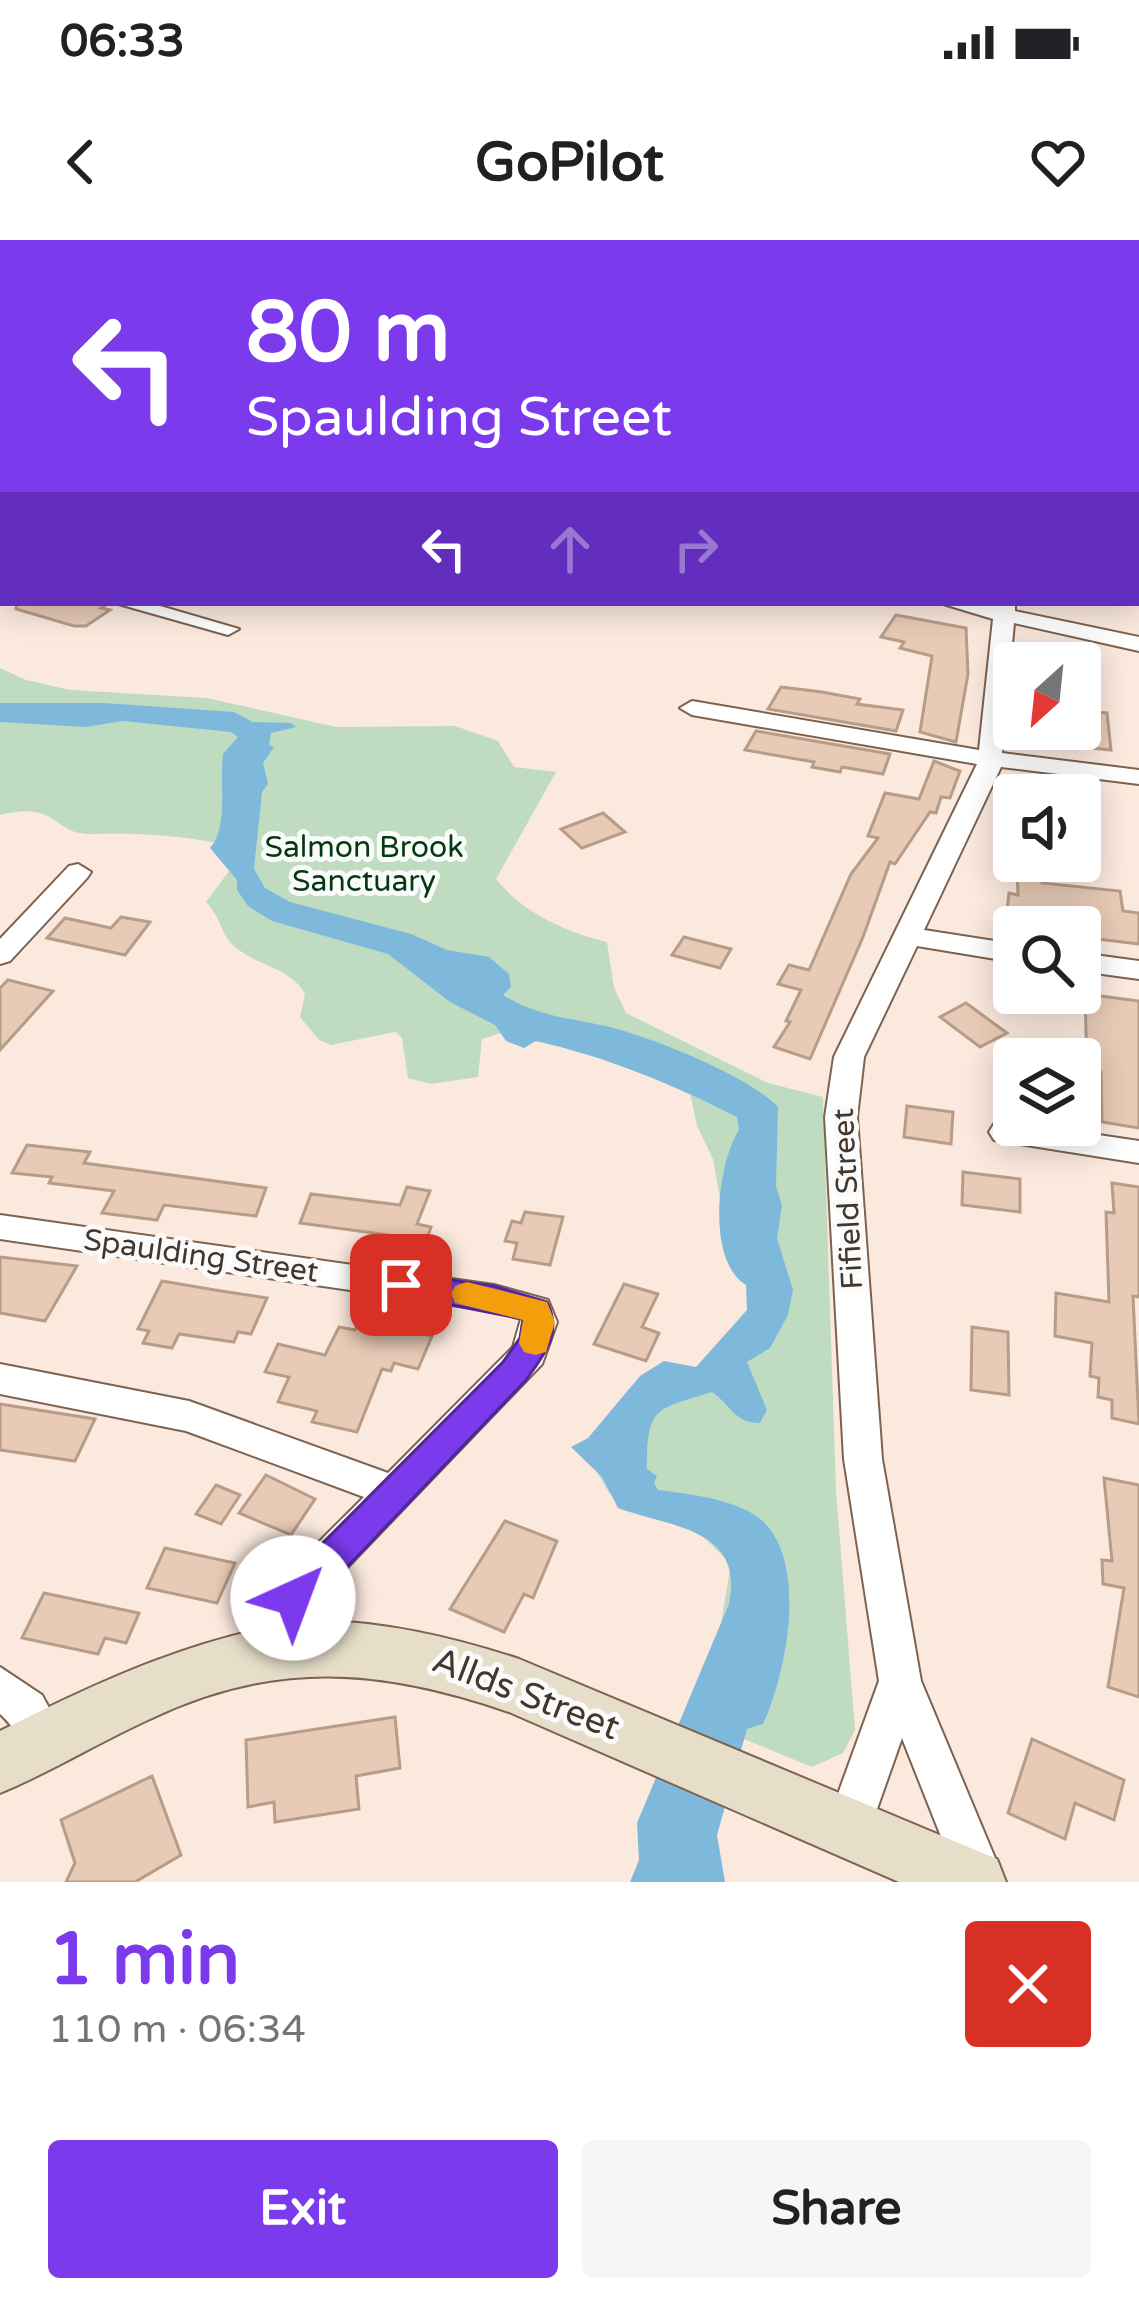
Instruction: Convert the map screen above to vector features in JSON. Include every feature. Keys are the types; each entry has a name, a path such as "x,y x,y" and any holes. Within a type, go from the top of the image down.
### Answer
{"street":[{"path":"137,606 228,629"},
{"path":"1005,609 1139,644"},
{"name":"Fifield Street","path":"978,1882 900,1681 862,1459 841,1117 849,1057 960,833 990,759 1005,609"},
{"path":"692,708 990,759 1139,777"},
{"path":"0,955 78,872"},
{"path":"908,936 993,950"},
{"path":"1101,965 1139,970"},
{"path":"1099,1146 1139,1152"},
{"name":"Spaulding Street","path":"0,1227 494,1298 536,1310 539,1322 529,1354 290,1602 276,1648"},
{"path":"0,1379 189,1416 394,1492"},
{"name":"Allds Street","path":"22,1751 201,1669 276,1648 355,1644 430,1655 621,1728 978,1882"},
{"name":"Fifield Street","path":"828,1818 900,1681"},
{"path":"0,1687 27,1709 22,1751"}],"green space":[{"name":"Salmon Brook Sanctuary","path":"0,668 26,680 70,690 207,698 336,727 455,726 498,741 514,767 556,772 496,879 546,920 607,942 614,988 626,1013 768,1083 823,1097 836,1491 855,1730 843,1753 812,1767 696,1719 715,1658 731,1564 696,1530 609,1493 597,1472 744,1325 752,1293 725,1228 713,1159 697,1126 690,1093 627,1062 504,1032 482,1039 478,1077 431,1084 408,1078 402,1038 395,1032 331,1045 319,1040 300,1017 305,994 300,986 233,945 206,902 230,870 216,843 78,833 44,814 0,815"}],"water":[{"path":"0,703 104,703 234,712 253,722 291,723 296,727 271,733 269,745 274,747 263,763 268,784 262,792 254,869 265,888 290,902 411,934 447,950 489,957 509,974 511,987 503,995 516,1002 674,1049 746,1083 778,1107 776,1186 782,1205 777,1238 793,1290 788,1315 770,1348 747,1362 767,1410 760,1423 751,1422 738,1417 712,1392 667,1407 649,1432 647,1469 657,1476 658,1490 726,1502 748,1511 769,1528 782,1551 788,1580 789,1611 780,1674 763,1724 747,1729 717,1835 725,1882 630,1882 639,1860 637,1823 729,1604 731,1579 725,1559 698,1534 618,1508 602,1477 571,1447 588,1438 640,1376 664,1361 696,1367 747,1310 746,1285 733,1273 720,1234 721,1188 739,1130 737,1117 588,1055 536,1041 524,1048 506,1041 495,1025 450,1002 388,954 272,921 248,906 237,890 237,880 210,848 221,817 223,754 238,737 231,732 123,721 85,727 0,722"}],"building":[{"path":"104,606 101,608 110,610 86,626 74,626 16,609"},
{"path":"896,615 966,628 968,674 956,742 920,732 932,656 900,648 904,642 881,637"},
{"path":"781,687 903,710 896,731 768,709"},
{"path":"1101,713 1107,713 1111,750 1101,749"},
{"path":"756,731 890,754 883,774 842,767 840,772 812,767 814,762 745,750"},
{"path":"934,761 960,771 950,798 941,797 936,813 930,812 895,864 890,862 810,1059 774,1047 790,1022 786,1021 801,990 778,984 789,965 809,970 851,874 878,838 868,836 885,793 919,799"},
{"path":"603,813 625,832 582,848 561,829"},
{"path":"1018,882 1120,891 1123,911 1139,913 1139,944 1101,939 1101,906 1007,906 1009,893 1018,895"},
{"path":"121,917 150,922 125,955 47,938 65,918 111,928"},
{"path":"684,937 731,949 720,968 672,955"},
{"path":"8,980 53,991 0,1050 0,988"},
{"path":"1101,996 1139,1001 1139,1128 1102,1122 1101,1038 1086,1038 1086,1014 1101,1014"},
{"path":"966,1003 1007,1033 980,1047 940,1017"},
{"path":"907,1106 953,1112 951,1144 904,1137"},
{"path":"27,1145 90,1152 84,1163 266,1188 256,1216 164,1205 157,1220 102,1213 114,1191 12,1173"},
{"path":"963,1172 1020,1179 1020,1212 962,1205"},
{"path":"1112,1183 1139,1187 1139,1297 1133,1296 1139,1424 1112,1418 1112,1400 1098,1397 1099,1378 1090,1376 1092,1343 1055,1336 1056,1293 1109,1302 1106,1212 1114,1213"},
{"path":"407,1187 430,1191 417,1224 431,1227 421,1255 382,1249 388,1235 300,1223 311,1194 400,1205"},
{"path":"525,1212 563,1217 550,1265 513,1259 517,1243 505,1241 512,1221 521,1223"},
{"path":"0,1257 77,1266 45,1321 0,1313"},
{"path":"162,1281 267,1298 251,1334 238,1332 234,1342 179,1334 172,1348 143,1343 149,1331 138,1329"},
{"path":"624,1284 658,1294 642,1327 659,1333 646,1361 594,1344"},
{"path":"360,1320 432,1336 418,1369 394,1363 391,1371 382,1369 357,1432 312,1422 317,1411 278,1402 289,1377 265,1372 278,1344 325,1355 339,1327 355,1330"},
{"path":"972,1327 1008,1332 1009,1395 971,1390"},
{"path":"0,1404 95,1419 75,1461 0,1450"},
{"path":"266,1475 315,1499 291,1535 239,1513"},
{"path":"1104,1478 1139,1485 1139,1697 1108,1687 1124,1588 1103,1584 1102,1560 1112,1561"},
{"path":"216,1485 240,1495 221,1524 196,1514"},
{"path":"505,1521 557,1541 533,1598 524,1594 504,1632 450,1609"},
{"path":"165,1548 235,1563 217,1603 147,1588"},
{"path":"44,1593 139,1613 126,1643 105,1638 98,1654 22,1638"},
{"path":"395,1717 400,1768 356,1776 359,1809 275,1822 274,1802 248,1807 246,1740"},
{"path":"1032,1739 1124,1780 1114,1820 1075,1803 1065,1839 1008,1813"},
{"path":"152,1776 181,1855 135,1882 66,1882 75,1863 61,1820"}],"slow traffic":[{"path":"467,1294 536,1310 535,1343"}],"route":[{"path":"293,1598 514,1371 536,1341 536,1310 494,1298 401,1285"}]}
